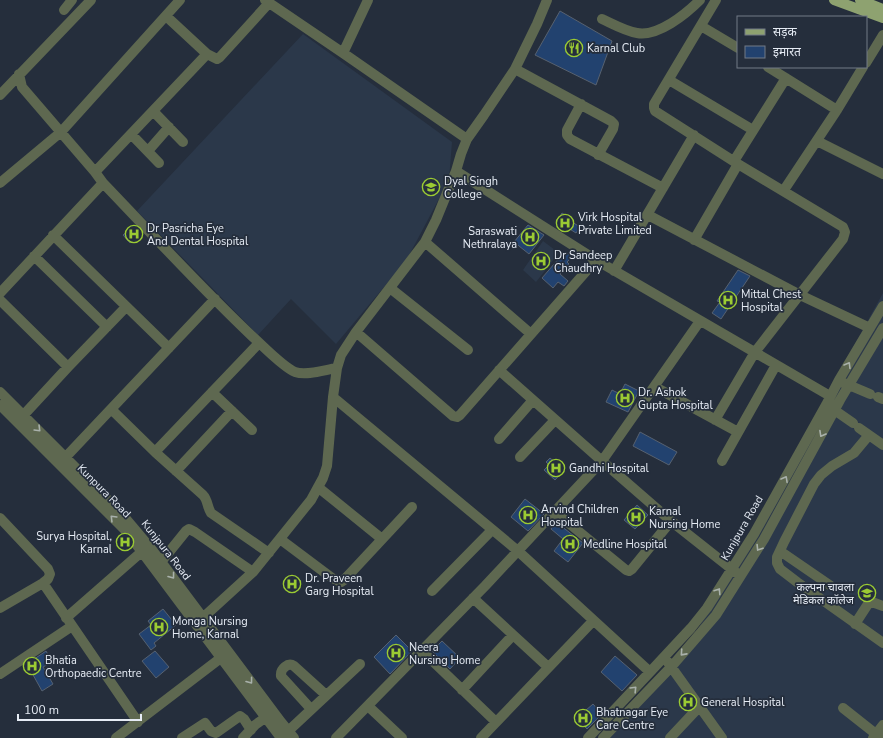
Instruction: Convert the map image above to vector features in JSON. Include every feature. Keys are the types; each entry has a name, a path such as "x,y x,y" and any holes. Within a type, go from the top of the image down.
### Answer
{"main road":[{"path":"834,0 883,18"},
{"path":"860,0 883,9"}],"street":[{"path":"64,10 72,0"},
{"path":"0,95 91,0"},
{"path":"0,183 61,132 180,0"},
{"path":"343,53 368,0"},
{"path":"66,618 145,549 199,621 252,572 311,500 319,488 327,466 333,397 340,355 425,242 436,220 456,171 467,139 515,69 547,0"},
{"path":"602,19 637,33 646,34 655,32 676,20 700,0"},
{"path":"715,420 755,352 843,239 845,232 843,227 784,190 736,163 655,111 654,104 716,0"},
{"path":"166,16 207,54 213,58 217,58 220,57 267,1 467,139"},
{"path":"701,26 737,47"},
{"path":"867,61 883,35"},
{"path":"95,172 207,54"},
{"path":"770,68 837,110"},
{"path":"784,190 863,68"},
{"path":"515,69 611,120 614,124 613,129 598,155"},
{"path":"19,74 22,87 103,183 259,343 288,368 296,372 304,373 337,368"},
{"path":"694,240 753,130 786,78"},
{"path":"669,80 753,130"},
{"path":"581,104 567,130 567,135 570,140 663,188"},
{"path":"153,111 183,142"},
{"path":"148,151 169,127"},
{"path":"131,134 159,163"},
{"path":"614,271 694,136"},
{"path":"817,140 883,174"},
{"path":"456,171 614,271 755,352 830,404 856,426 883,445"},
{"path":"0,293 103,183"},
{"path":"648,215 800,294 870,328"},
{"path":"53,235 169,348"},
{"path":"425,242 531,334"},
{"path":"34,256 107,327"},
{"path":"356,332 453,416 457,417 596,260"},
{"path":"390,288 468,350"},
{"path":"63,461 215,299"},
{"path":"0,300 68,367"},
{"name":"Kunjpura Road","path":"603,738 672,666 716,615 764,540 830,404 839,380 883,306"},
{"path":"20,419 126,307"},
{"path":"336,738 518,552 602,461 700,321"},
{"name":"Kunjpura Road","path":"588,738 664,658 707,608 754,534 830,404 849,385 883,328"},
{"path":"155,452 259,343"},
{"path":"722,461 776,366"},
{"path":"499,370 671,521 741,576"},
{"path":"839,380 877,397"},
{"path":"655,387 738,432"},
{"name":"Kunjpura Road","path":"0,392 8,413 20,419 63,461 121,513 145,549 161,562 199,621 286,736"},
{"path":"212,392 252,430"},
{"path":"333,397 518,552 650,672"},
{"path":"499,439 533,400"},
{"path":"0,405 8,413"},
{"path":"111,410 206,498 211,513 269,553"},
{"path":"176,471 232,411"},
{"path":"520,457 555,420"},
{"path":"869,435 854,453 832,466 821,475 814,484 780,551 777,564 780,570 883,643"},
{"path":"319,488 382,539"},
{"path":"280,539 336,581 341,582 412,507"},
{"path":"555,512 626,570 632,569 671,521"},
{"path":"0,518 4,528 48,569 50,574 48,579 43,583 0,608"},
{"path":"161,562 189,529 252,572"},
{"path":"432,591 492,530"},
{"path":"780,551 831,586"},
{"path":"43,583 138,722"},
{"path":"473,598 548,667"},
{"path":"855,624 868,604 872,602 883,606"},
{"path":"481,738 593,620"},
{"path":"0,674 72,626"},
{"path":"462,690 514,635"},
{"path":"422,651 496,722"},
{"path":"116,738 225,655 265,718 286,736 311,709 360,664"},
{"path":"664,658 672,666 722,738"},
{"path":"311,709 281,676 282,671 288,664 294,666 326,695"},
{"path":"368,706 402,738"},
{"path":"670,738 700,706"},
{"path":"843,708 876,737 883,725"},
{"path":"182,738 205,723 211,731 216,733 240,716 251,730"},
{"path":"243,738 265,718"}],"shaded area":[{"path":"303,34 452,142 449,180 406,261 336,344 291,299 258,335 137,211"},
{"name":"Dr Sandeep Chaudhry","path":"543,241 559,253 536,282 523,270"},
{"path":"883,293 883,738 609,738 678,665"}],"building":[{"name":"Karnal Club","path":"560,11 612,41 596,85 535,55"},
{"path":"562,213 573,220 572,222 580,227 576,233 557,221"},
{"path":"528,225 544,235 529,254 514,242"},
{"path":"133,227 140,234 130,243 123,235"},
{"path":"567,253 572,257 567,262 569,264 560,274 568,281 564,286 558,282 553,288 542,278 561,256 563,258"},
{"path":"738,270 750,276 721,319 712,313 720,302 717,301"},
{"path":"625,384 639,391 628,412 606,402 612,390 620,394"},
{"path":"640,432 677,452 669,465 633,446"},
{"path":"550,458 564,470 555,480 544,470 549,465 546,462"},
{"path":"525,499 544,514 528,531 511,517"},
{"path":"637,505 648,515 635,529 624,520"},
{"path":"556,522 583,543 568,562 554,551 563,539 551,529"},
{"path":"295,576 301,581 294,591 288,586"},
{"path":"163,609 176,625 154,643 156,646 151,650 139,634 151,625 148,621"},
{"path":"396,635 412,651 390,674 374,657"},
{"path":"442,641 460,658 450,669 432,651"},
{"path":"46,651 52,662 43,667 53,684 42,691 27,664"},
{"path":"155,651 169,667 156,678 142,661"},
{"path":"615,656 637,675 622,691 601,672"},
{"path":"593,704 602,714 587,729 577,718"}],"place":[{"name":"Karnal Club","path":"574,48"},
{"name":"Dyal Singh College","path":"431,187"},
{"name":"Virk Hospital Private Limited","path":"565,223"},
{"name":"Dr Pasricha Eye And Dental Hospital","path":"134,234"},
{"name":"Saraswati Nethralaya","path":"530,237"},
{"name":"Dr Sandeep Chaudhry","path":"541,261"},
{"name":"Mittal Chest Hospital","path":"728,300"},
{"name":"Dr. Ashok Gupta Hospital","path":"625,398"},
{"name":"Gandhi Hospital","path":"556,468"},
{"name":"Arvind Children Hospital","path":"528,515"},
{"name":"Karnal Nursing Home","path":"636,517"},
{"name":"Surya Hospital, Karnal","path":"125,542"},
{"name":"Medline Hospital","path":"570,544"},
{"name":"Dr. Praveen Garg Hospital","path":"292,584"},
{"name":"कल्पना चावला मेडिकल कॉलेज","path":"867,593"},
{"name":"Monga Nursing Home, Karnal","path":"159,627"},
{"name":"Neera Nursing Home","path":"396,653"},
{"name":"Bhatia Orthopaedic Centre","path":"32,666"},
{"name":"General Hospital","path":"688,702"},
{"name":"Bhatnagar Eye Care Centre","path":"583,718"}]}
